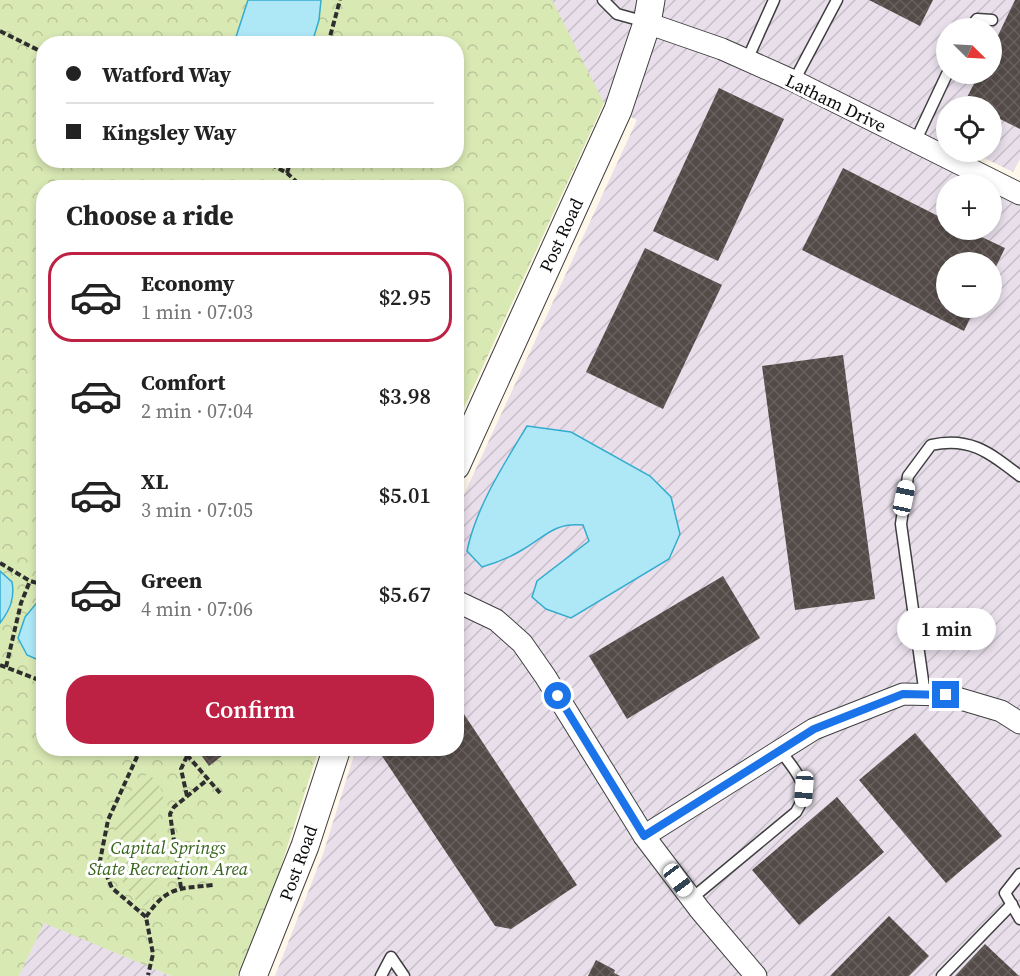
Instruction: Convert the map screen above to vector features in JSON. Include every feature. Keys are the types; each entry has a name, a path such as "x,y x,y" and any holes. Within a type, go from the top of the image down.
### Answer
{"street":[{"name":"Latham Drive","path":"649,11 1020,194"},
{"name":"Post Road","path":"464,448 618,110 649,11"},
{"path":"464,605 496,620 522,643 545,676 644,836 691,899 756,976"},
{"path":"644,836 814,729 903,694 957,698 1000,711 1020,723"},
{"name":"Post Road","path":"253,976 305,846 334,756"}],"lane":[{"path":"603,0 618,14 649,11"},
{"path":"747,60 774,0"},
{"path":"794,81 837,0"},
{"path":"915,142 942,84"},
{"path":"925,695 901,524 908,476 931,445 950,441 972,444 1020,476"},
{"path":"691,899 796,812 803,801 803,782 780,750"},
{"path":"1020,874 1005,893 1020,919"},
{"path":"942,976 1012,904"},
{"path":"381,976 391,957 404,976"}],"path":[{"path":"330,36 340,0"},
{"path":"0,31 36,49"},
{"path":"278,168 294,180"},
{"path":"287,173 289,168"},
{"path":"0,563 36,583"},
{"path":"6,667 21,603 30,581"},
{"path":"0,665 36,679"},
{"path":"137,756 108,820 100,861 112,888 146,917 153,954 148,975"},
{"path":"187,796 180,769 187,756 220,793"},
{"path":"181,888 170,814 207,780"},
{"path":"146,917 164,894 181,888 213,885"}],"shaded area":[{"path":"547,0 1020,0 1020,159 1013,172 992,162 1002,162 1002,96 936,96 936,162 967,162 965,166 981,174 936,174 936,240 1002,240 1002,185 1020,194 1020,976 275,976 323,854 354,756 464,756 464,495 637,120 588,95"},
{"path":"44,922 171,976 19,976"}],"green space":[{"name":"Capital Springs State Recreation Area","path":"0,0 552,0 604,103 464,408 464,180 36,180 36,756 317,756 272,894 237,976 171,976 44,923 19,976 0,976"},
{"path":"150,775 162,791 163,797 156,835 162,882 147,904 142,907 118,873 113,858 113,843 121,813 139,776"}],"water":[{"path":"248,0 321,0 314,36 236,36"},
{"path":"527,426 571,432 650,476 671,497 680,534 669,559 571,618 546,609 532,597 537,581 589,541 583,525 557,528 512,555 482,567 467,551 484,502"},
{"path":"0,571 12,582 13,593 9,609 0,623"},
{"path":"36,604 36,659 27,655 18,638 25,617"}],"building":[{"path":"869,0 933,0 920,26"},
{"path":"1015,0 1020,0 1020,129 1002,120 1002,96 968,96 974,84 1002,84 1002,27"},
{"path":"719,88 784,119 718,261 653,231"},
{"path":"843,168 936,215 936,240 988,240 1005,248 1002,254 1002,252 936,252 936,317 802,250"},
{"path":"645,248 722,285 663,409 586,372"},
{"path":"938,318 970,318 964,331"},
{"path":"843,355 875,599 795,610 762,366"},
{"path":"723,576 760,638 627,719 589,656"},
{"path":"464,714 577,885 511,929 495,926 382,756 464,756"},
{"path":"915,733 1002,836 946,883 859,780"},
{"path":"202,756 222,756 209,766"},
{"path":"837,797 884,852 799,925 752,870"},
{"path":"889,916 929,956 909,976 830,976"},
{"path":"985,944 1019,976 955,976"},
{"path":"596,960 615,970 614,973 620,976 588,976"}],"route":[{"path":"558,696 644,836 814,729 903,694 946,695"}]}
